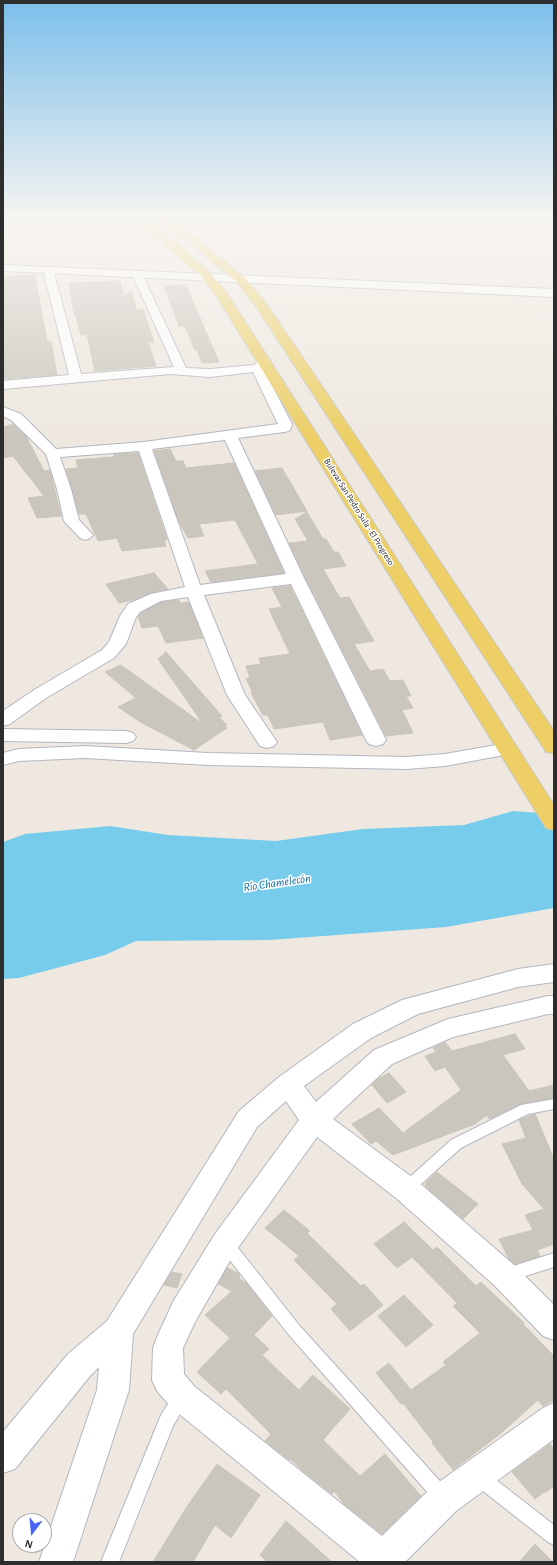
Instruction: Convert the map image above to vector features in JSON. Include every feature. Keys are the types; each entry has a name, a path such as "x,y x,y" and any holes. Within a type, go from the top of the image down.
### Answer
{"main road":[{"name":"Bulevar San Pedro Sula - El Progreso","path":"220,292 261,365 514,758 554,824"},
{"path":"251,292 262,306 554,747"}],"street":[{"path":"54,292 76,379"},
{"path":"145,292 182,371"},
{"path":"532,292 554,293"},
{"path":"3,385 170,370 210,373 261,365 285,424 284,428 144,446 81,452 52,452"},
{"path":"3,411 16,416 52,452 64,489 72,521 86,535"},
{"path":"229,434 296,578 376,740"},
{"path":"144,446 194,591 236,696 267,742"},
{"path":"3,720 40,694 108,654 117,644 128,616 134,608 142,603 157,597 296,578"},
{"path":"3,735 126,737"},
{"path":"3,759 19,755 85,752 223,760 408,763 481,755 514,758"},
{"path":"3,1457 79,1365 118,1331 248,1118 288,1084 362,1031 411,1007 518,978 554,973"},
{"path":"554,1005 548,1005 448,1029 383,1057 314,1120 225,1243 184,1312 168,1348 168,1380 183,1397 385,1560 444,1499 554,1419"},
{"path":"288,1084 314,1120 406,1189 504,1275 554,1326"},
{"path":"56,1562 113,1390 118,1331"}],"lane":[{"path":"406,1189 456,1144 526,1109 554,1104"},
{"path":"225,1243 294,1330 444,1499"},
{"path":"504,1275 554,1260"},
{"path":"110,1562 167,1421 183,1397"},
{"path":"477,1476 554,1536"}],"water":[{"name":"Río Chamelecón","path":"513,811 554,814 554,908 446,927 269,940 136,941 105,955 19,978 3,979 3,842 25,834 110,826 168,835 276,841 363,829 464,825"}],"building":[{"path":"3,292 38,292 47,341 51,341 57,375 3,379"},
{"path":"70,292 123,292 124,297 131,292 137,310 143,309 154,342 148,342 156,366 95,371 87,335 81,335 74,314"},
{"path":"166,292 189,292 219,362 202,363 185,326 179,326"},
{"path":"13,424 26,436 44,471 50,470 61,516 37,518 28,498 44,496 13,456 3,458 3,427"},
{"path":"170,449 176,461 183,461 186,468 234,463 284,573 211,582 205,571 258,564 235,520 199,524 204,536 188,538 178,520 154,451"},
{"path":"138,453 167,540 164,540 166,546 122,551 117,538 98,541 86,514 79,514 66,469 78,468 76,460 114,457 114,454"},
{"path":"282,468 307,511 276,515 255,471"},
{"path":"307,512 323,539 326,539 334,552 338,552 346,566 323,569 340,598 349,597 374,641 354,644 370,671 383,669 390,681 403,680 411,696 406,696 413,708 402,710 413,733 386,736 305,577 289,543 308,541 295,519"},
{"path":"154,573 168,589 150,593 133,600 119,603 106,584"},
{"path":"290,586 362,735 330,740 323,722 274,729 268,715 263,715 251,693 253,693 246,679 250,678 246,666 261,664 259,658 290,654 269,609 282,607 272,588"},
{"path":"178,600 181,603 189,602 203,638 166,643 158,626 142,628 138,617 141,613 161,602"},
{"path":"166,652 222,716 219,717 227,725 224,726 227,728 194,750 142,723 118,707 136,698 105,672 121,665 203,724 158,659"},
{"path":"515,1034 525,1049 503,1055 529,1091 554,1085 554,1098 521,1104 489,1119 487,1115 475,1124 393,1155 376,1141 371,1144 352,1124 379,1108 403,1133 461,1090 445,1067 435,1071 425,1056 436,1052 433,1048 445,1042 452,1051"},
{"path":"389,1073 406,1092 387,1103 372,1085 378,1079"},
{"path":"535,1114 554,1159 554,1244 537,1250 540,1256 515,1264 509,1259 499,1239 533,1230 525,1215 544,1209 522,1184 502,1144 526,1138 519,1120"},
{"path":"437,1172 478,1204 463,1219 425,1186 425,1183"},
{"path":"284,1210 310,1231 307,1233 361,1286 364,1284 383,1305 350,1331 331,1309 337,1304 294,1260 299,1256 265,1228"},
{"path":"404,1222 433,1250 437,1247 476,1286 481,1282 524,1323 523,1324 554,1356 554,1400 543,1406 538,1400 500,1434 453,1470 403,1403 401,1404 376,1373 389,1363 411,1390 446,1365 443,1362 480,1333 453,1306 457,1303 412,1257 397,1268 374,1244"},
{"path":"227,1268 238,1273 240,1276 239,1278 247,1284 272,1316 254,1335 269,1349 262,1355 299,1390 313,1375 350,1409 323,1440 360,1476 385,1454 421,1496 382,1534 345,1505 334,1491 332,1494 290,1459 289,1460 265,1441 271,1434 226,1389 221,1394 197,1372 230,1338 205,1315 232,1291 218,1284"},
{"path":"172,1272 182,1274 177,1288 164,1285"},
{"path":"404,1295 433,1325 406,1347 378,1316"},
{"path":"550,1444 554,1449 554,1486 535,1499 512,1472"},
{"path":"217,1464 260,1495 231,1538 215,1525 193,1562 153,1562 186,1508"},
{"path":"286,1521 332,1562 267,1562 260,1555"},
{"path":"535,1544 553,1562 519,1562"}]}
